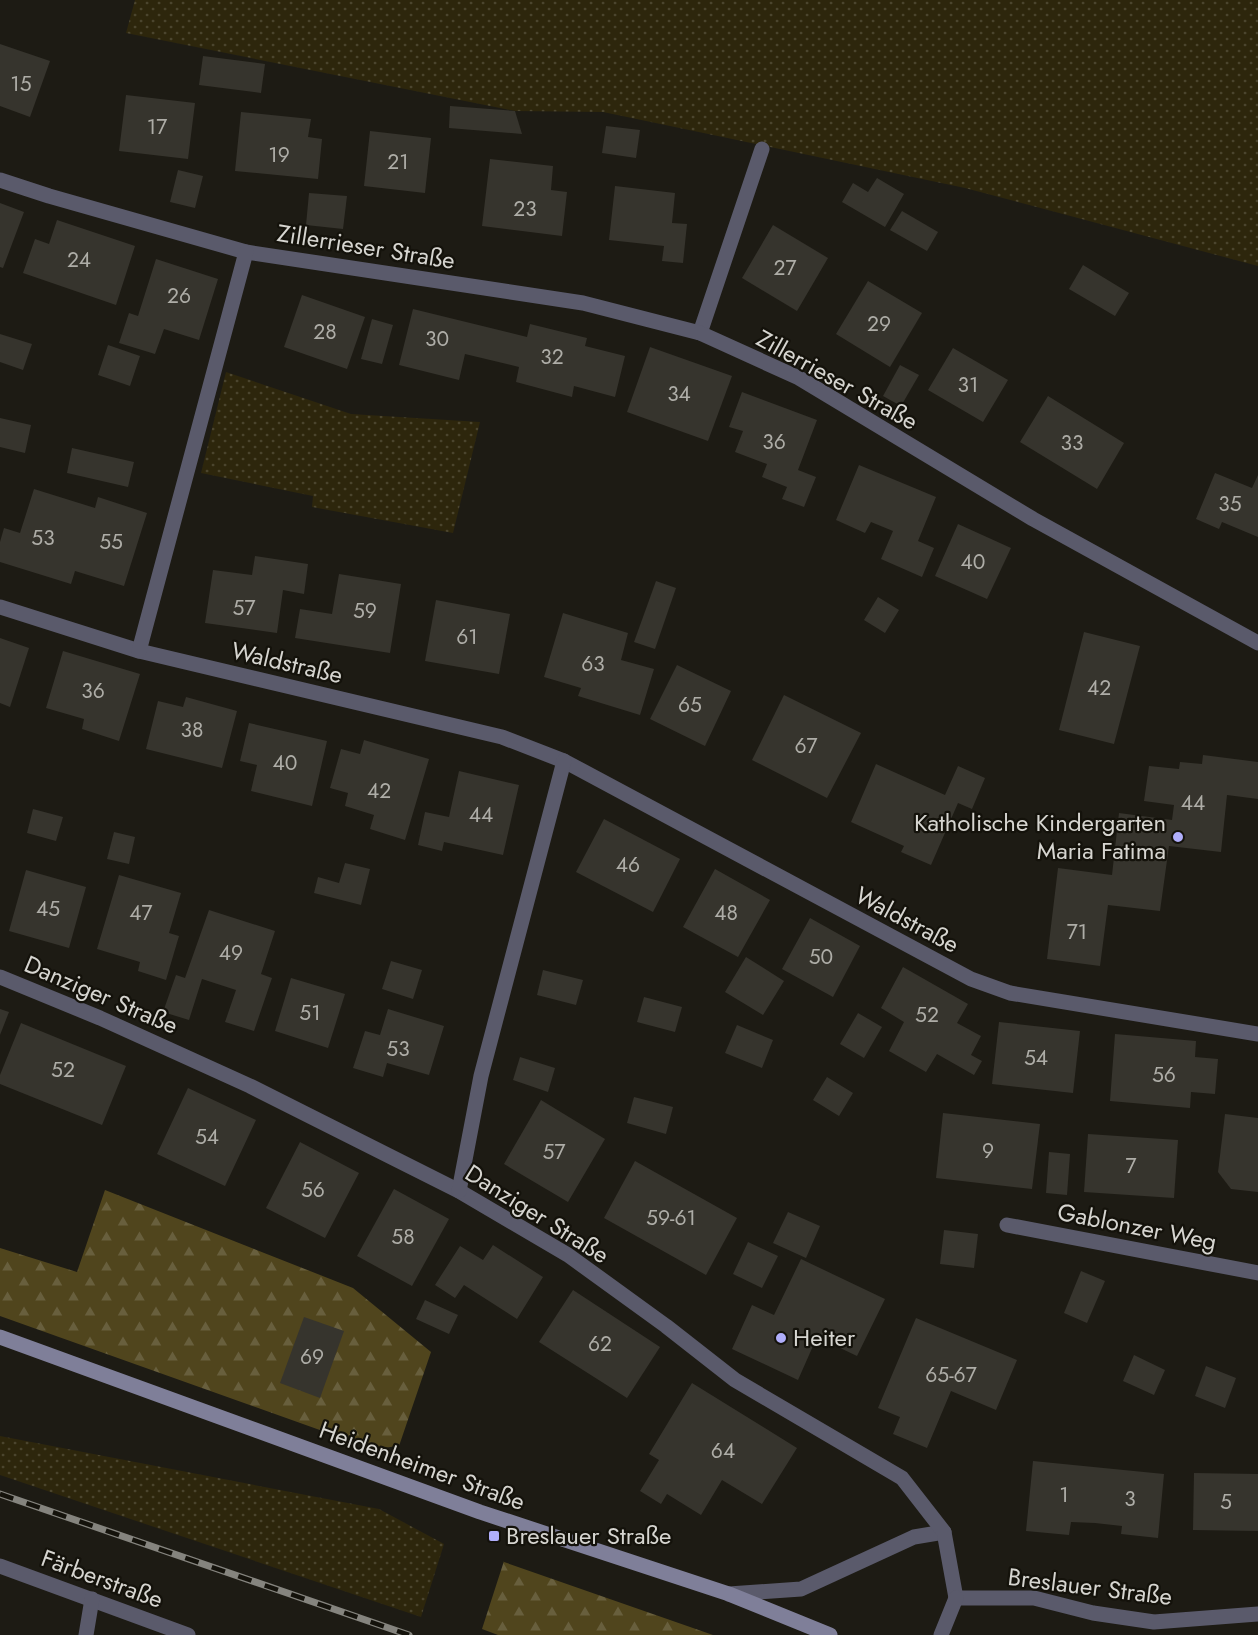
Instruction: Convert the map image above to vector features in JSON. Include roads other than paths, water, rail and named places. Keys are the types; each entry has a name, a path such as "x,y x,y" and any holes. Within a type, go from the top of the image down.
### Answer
{"street":[{"path":"700,333 762,149"},
{"name":"Zillerrieser Straße","path":"0,180 246,252 583,303 700,333 799,378 1033,519 1258,643"},
{"name":"Zillerrieser Straße","path":"139,651 246,252"},
{"name":"Waldstraße","path":"0,607 139,651 502,737 564,761 970,980 1010,993 1258,1034"},
{"path":"459,1191 481,1076 564,761"},
{"name":"Danziger Straße","path":"0,977 100,1018 250,1086 459,1191 568,1255 666,1326 735,1380 902,1478 944,1532 956,1598"},
{"name":"Gablonzer Weg","path":"1007,1225 1258,1274"},
{"name":"Heidenheimer Straße","path":"0,1337 480,1512 729,1594 830,1635"},
{"path":"729,1594 801,1589 914,1537 944,1532"},
{"name":"Färberstraße","path":"0,1566 188,1635"},
{"path":"941,1635 956,1598"},
{"name":"Breslauer Straße","path":"956,1598 1034,1598 1094,1613 1154,1622 1258,1614"},
{"path":"86,1635 92,1599"}],"railway":[{"path":"0,1494 409,1635"}],"place":[{"name":"Katholische Kindergarten Maria Fatima","path":"1178,837"},
{"name":"Heiter","path":"781,1338"},
{"name":"Breslauer Straße","path":"494,1536"}]}
